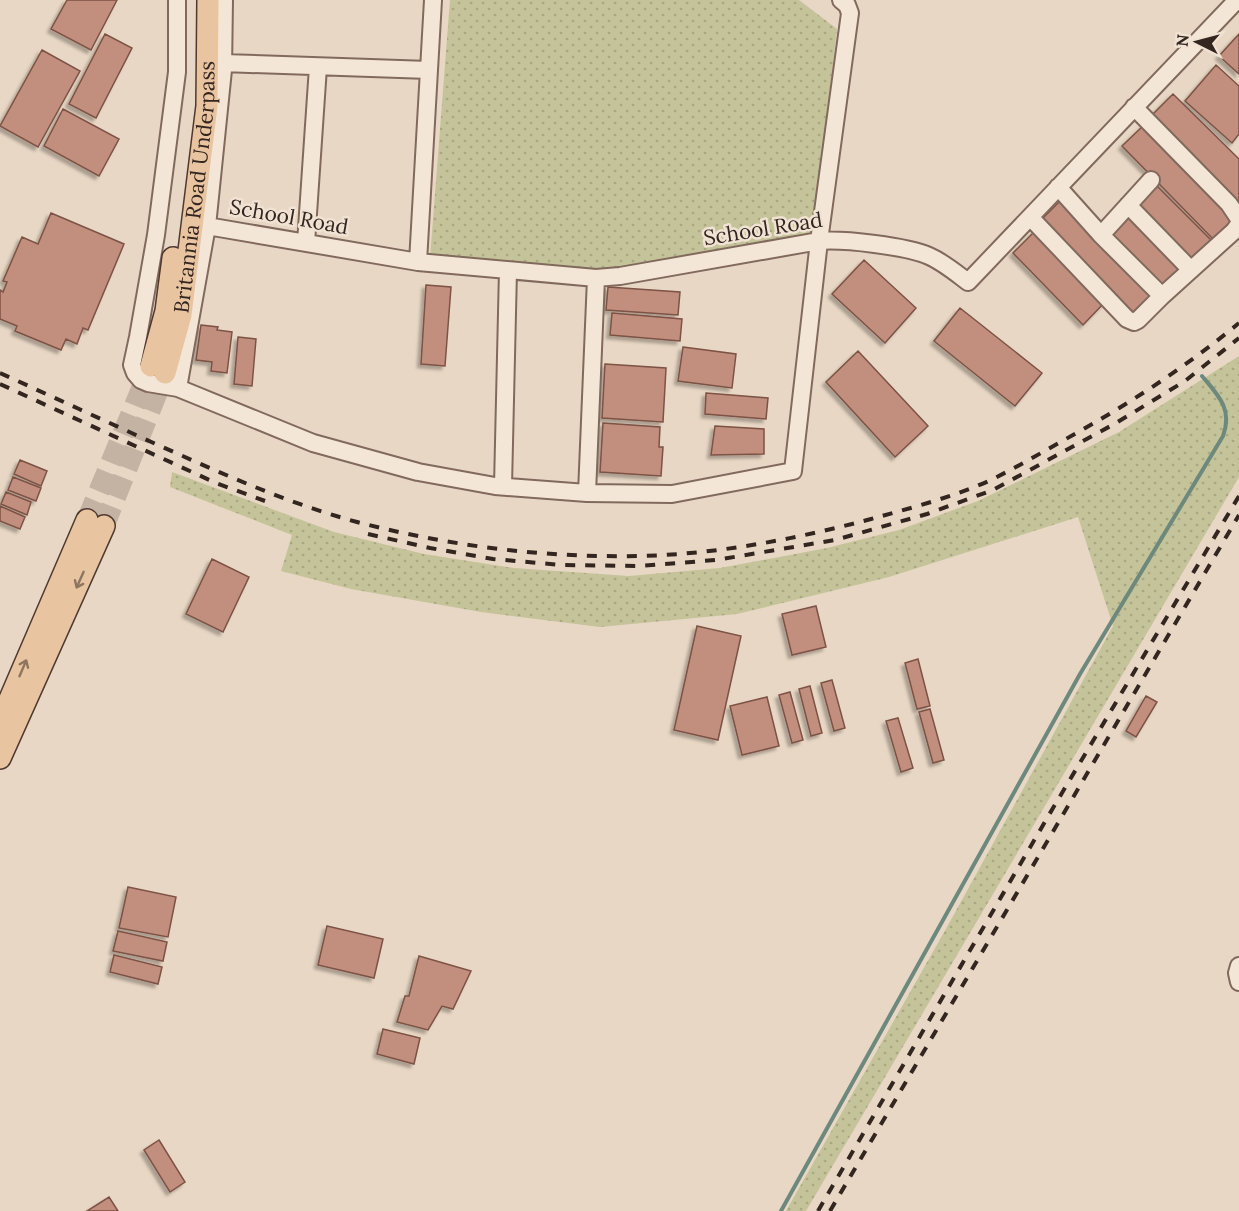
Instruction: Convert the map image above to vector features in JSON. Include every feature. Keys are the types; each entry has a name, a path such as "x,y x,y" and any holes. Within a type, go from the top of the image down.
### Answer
{"main road":[{"name":"Britannia Road Underpass","path":"165,376 166,311 193,106 194,0"},
{"name":"Britannia Road Underpass","path":"165,376 181,315 207,106 208,0"},
{"path":"0,722 95,523 0,758"}],"street":[{"path":"177,0 177,72 156,235 132,365 141,380 148,383 165,376 313,443 418,472 503,486 587,493 672,494 793,471 819,241 850,13 847,5 841,0"},
{"path":"165,376 207,226 223,63 224,0"},
{"path":"418,262 433,0"},
{"name":"School Road","path":"207,226 418,262 596,278 620,276 838,239 929,256 968,282 1237,0"},
{"path":"223,63 429,70"},
{"path":"306,243 318,67"},
{"path":"1134,107 1229,204 1239,219"},
{"path":"1101,235 1151,180"},
{"path":"1058,187 1101,235 1162,296"},
{"path":"1128,205 1191,270"},
{"path":"1030,217 1127,319 1134,322 1239,224"},
{"path":"503,486 508,270"},
{"path":"587,493 596,278"},
{"path":"1239,966 1237,973 1239,982"}],"shaded area":[{"path":"450,0 799,0 837,29 814,234 612,272 430,258"},
{"path":"1239,356 1239,477 806,1211 786,1211 947,927 1113,626 1078,517 889,577 737,614 600,627 481,612 351,589 281,571 292,535 170,487 172,472 334,532 424,554 514,568 629,576 720,568 827,548 899,530 978,501 1119,432"}],"building":[{"path":"67,0 117,0 91,50 51,29"},
{"path":"105,34 132,48 96,118 69,104"},
{"path":"1239,34 1239,74 1219,56"},
{"path":"42,50 80,71 38,147 0,126"},
{"path":"1216,65 1239,86 1239,134 1232,143 1185,101"},
{"path":"1173,94 1239,159 1239,203 1151,116"},
{"path":"63,109 119,139 99,176 44,146"},
{"path":"1145,124 1236,217 1213,239 1122,146"},
{"path":"1153,182 1215,244 1192,267 1130,205"},
{"path":"1060,201 1152,294 1129,316 1038,223"},
{"path":"1128,210 1186,268 1163,291 1105,234"},
{"path":"51,213 124,244 88,330 83,328 77,344 66,339 61,350 15,331 17,326 0,319 0,290 3,292 7,282 3,281 22,237 38,244"},
{"path":"1036,230 1106,301 1083,325 1013,253"},
{"path":"864,260 916,308 885,343 832,294"},
{"path":"426,285 451,287 445,366 421,364"},
{"path":"608,287 680,292 678,315 606,310"},
{"path":"960,308 1042,373 1015,406 934,341"},
{"path":"612,313 682,319 680,341 610,335"},
{"path":"201,325 232,332 227,373 211,371 212,362 196,360"},
{"path":"238,337 256,339 252,386 234,384"},
{"path":"683,347 736,354 732,388 678,381"},
{"path":"858,351 928,426 895,457 826,382"},
{"path":"605,364 666,368 663,422 602,418"},
{"path":"706,393 768,398 766,419 705,414"},
{"path":"603,423 660,427 659,447 663,447 661,476 600,472"},
{"path":"715,426 764,429 764,454 711,455"},
{"path":"20,460 47,471 41,486 14,474"},
{"path":"13,477 41,488 36,501 8,490"},
{"path":"6,492 31,502 27,515 1,504"},
{"path":"0,506 25,517 20,529 0,521"},
{"path":"212,559 249,577 223,632 186,614"},
{"path":"816,606 826,647 792,655 782,614"},
{"path":"697,626 741,636 718,740 674,730"},
{"path":"918,659 930,706 917,709 905,663"},
{"path":"832,680 845,728 834,731 821,683"},
{"path":"810,686 822,733 811,736 799,689"},
{"path":"790,692 803,740 792,743 779,695"},
{"path":"1146,696 1157,702 1136,737 1126,731"},
{"path":"767,697 779,746 742,755 730,706"},
{"path":"930,709 944,760 933,763 919,712"},
{"path":"898,718 913,768 901,772 886,721"},
{"path":"128,887 176,897 168,937 119,928"},
{"path":"327,926 383,939 374,978 318,965"},
{"path":"118,931 167,942 163,961 113,951"},
{"path":"114,955 162,967 158,984 110,972"},
{"path":"419,956 471,971 453,1009 442,1006 428,1030 397,1022 405,996 409,996"},
{"path":"383,1029 420,1038 414,1064 377,1054"},
{"path":"159,1140 185,1182 170,1192 144,1150"},
{"path":"109,1197 118,1211 87,1211"}],"waterway":[{"path":"781,1211 1080,674 1223,436 1226,426 1225,410 1218,396 1202,376"}],"tunnel":[{"path":"87,520 151,366"},
{"path":"104,526 165,373"}],"railway":[{"path":"0,373 231,477 280,497 357,522 427,538 498,549 569,555 670,555 728,549 786,539 886,515 977,486 1022,464 1117,410 1179,369 1239,323"},
{"path":"368,534 493,559 561,565 640,566 716,560 835,540 927,514 993,490 1116,423 1185,381 1239,338"},
{"path":"0,384 216,483 265,501"},
{"path":"818,1211 1053,808 1239,496"},
{"path":"830,1211 1239,515"}]}
